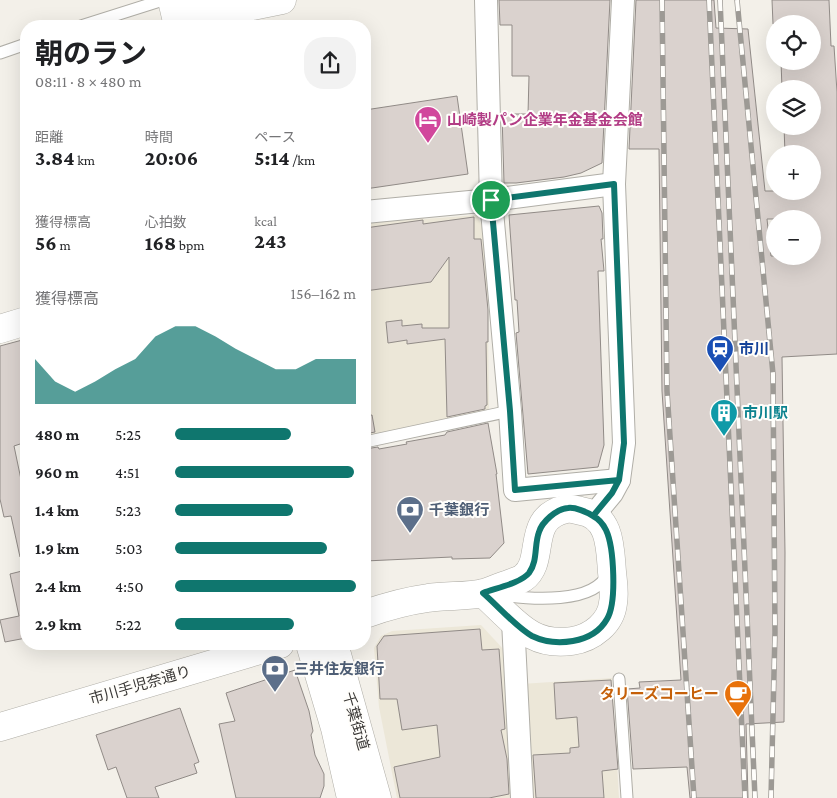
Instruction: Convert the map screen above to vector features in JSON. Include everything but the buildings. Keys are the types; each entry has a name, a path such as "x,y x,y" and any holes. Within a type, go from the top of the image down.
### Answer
{"main road":[{"path":"184,13 282,0"},
{"path":"0,329 20,323"},
{"path":"371,612 426,598 483,593 522,579 528,574 534,564 539,532 545,522 553,515 567,508 587,512 598,519 605,528 610,544 613,603 607,620 596,632 581,640 544,641 530,635 483,593"},
{"name":"市川手児奈通り","path":"0,727 260,650"},
{"name":"千葉街道","path":"312,650 335,728 351,798"},
{"name":"千葉街道","path":"336,650 376,798"}],"street":[{"path":"486,0 491,200 510,411 515,490 619,480"},
{"path":"593,516 612,493 619,480 624,443 614,184 623,0"},
{"path":"371,211 491,200 614,184"},
{"path":"513,621 522,798"}],"lane":[{"path":"129,20 184,13"},
{"path":"0,53 20,46"},
{"path":"371,441 510,411"},
{"path":"483,593 550,598 574,596 598,586 607,576 612,564"},
{"path":"528,574 540,592 550,598"},
{"path":"619,679 627,798"}],"shaded area":[{"path":"423,215 424,219 477,215 487,237 489,411 371,435 371,221"},
{"path":"481,625 505,651 513,798 397,798 379,707 374,648 381,636 392,631"},
{"path":"612,678 619,798 527,798 521,684"}],"railway":[{"path":"662,0 667,391 694,798"},
{"path":"709,0 745,798"},
{"path":"720,0 755,798"},
{"path":"737,0 773,374 775,632 771,798"}],"place":[{"name":"山崎製パン企業年金基金会館","path":"428,144"},
{"name":"市川","path":"720,373"},
{"name":"市川駅","path":"724,437"},
{"name":"千葉銀行","path":"410,534"},
{"name":"三井住友銀行","path":"275,693"},
{"name":"タリーズコーヒー","path":"738,718"}],"route":[{"path":"491,200 510,411 515,490 619,480 612,493 593,516 587,512 567,508 553,515 545,522 539,532 534,564 528,574 522,579 483,593 530,635 544,641 581,640 596,632 607,620 613,603 610,544 605,528 593,516 612,493 619,480 624,443 614,184 491,200"}]}
